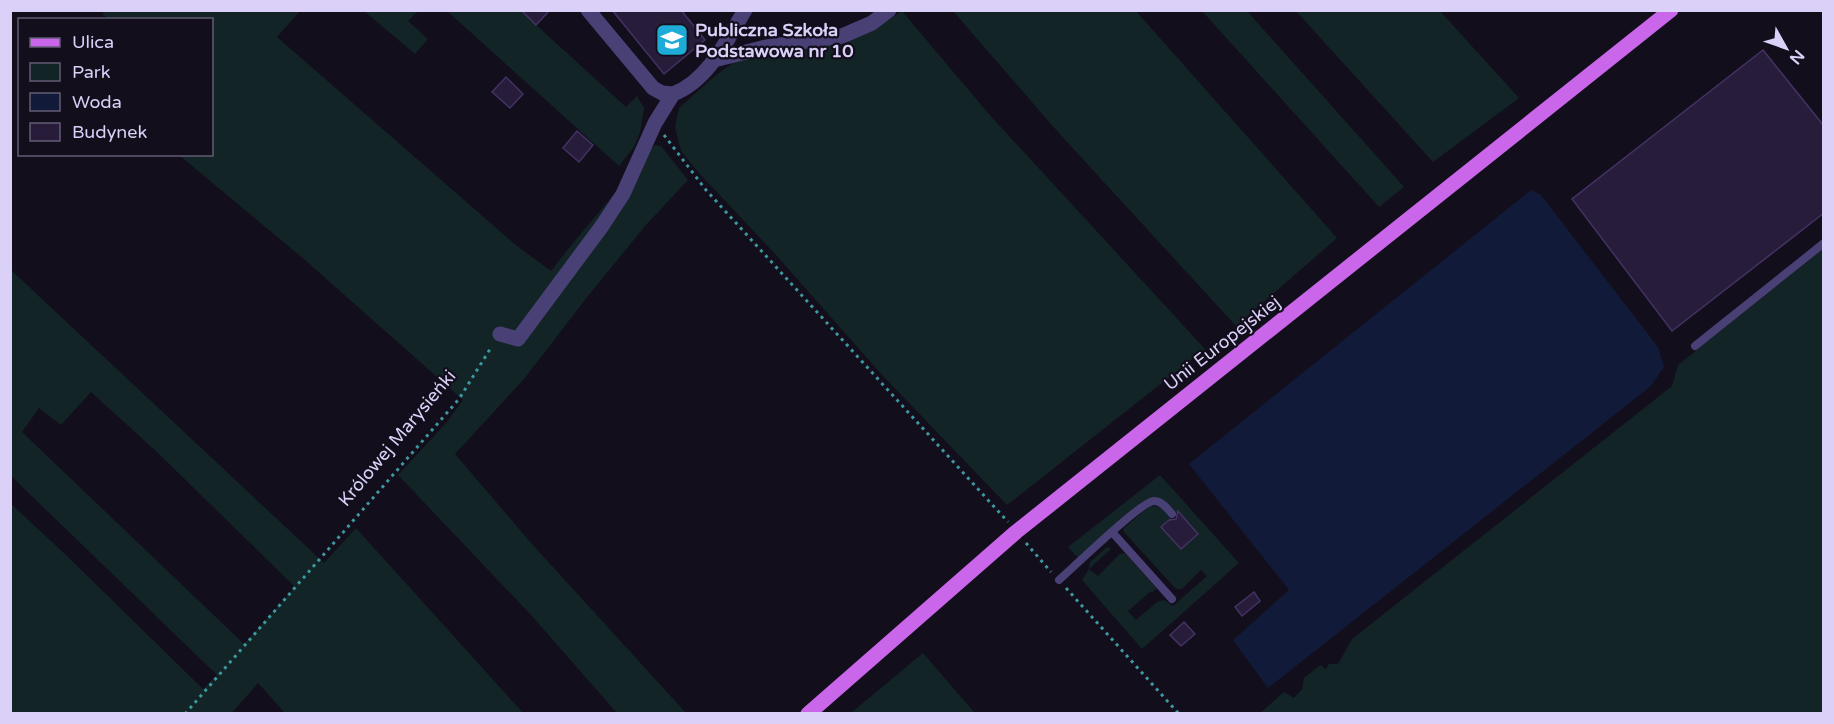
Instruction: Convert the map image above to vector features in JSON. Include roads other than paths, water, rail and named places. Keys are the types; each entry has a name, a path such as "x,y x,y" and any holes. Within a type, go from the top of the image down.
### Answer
{"main road":[{"name":"Unii Europejskiej","path":"808,714 1016,532 1670,11"}],"street":[{"path":"588,10 653,88 662,93 673,94"},
{"path":"500,334 518,339 623,194 656,123 673,94 698,77 714,60 745,10"},
{"path":"714,60 766,47 842,36 872,23 889,10"}],"lane":[{"path":"1695,346 1824,243"},
{"path":"1059,580 1148,503 1158,502 1172,514"},
{"path":"1112,532 1172,599"}],"water":[{"path":"1531,190 1541,195 1658,347 1664,367 1651,386 1268,688 1233,640 1289,590 1189,464"}],"place":[{"name":"Publiczna Szkoła Podstawowa nr 10","path":"672,40"}]}
